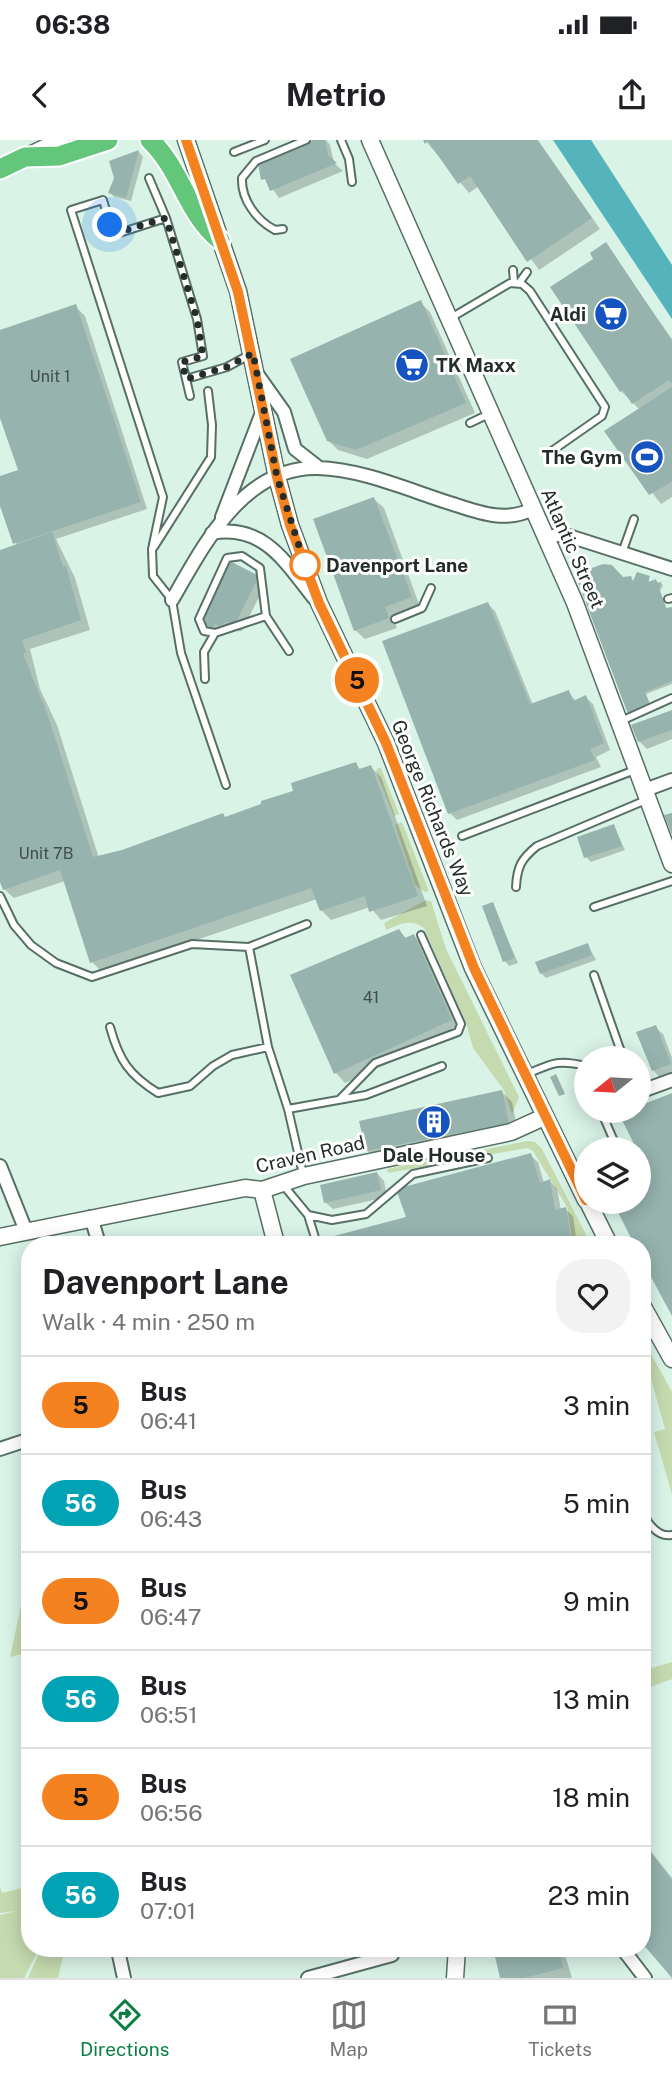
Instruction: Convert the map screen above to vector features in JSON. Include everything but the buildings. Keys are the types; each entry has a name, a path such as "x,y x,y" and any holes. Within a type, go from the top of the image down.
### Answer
{"highway":[{"path":"0,169 24,157 40,140"},
{"path":"24,157 60,156 108,140"},
{"path":"150,140 161,150 203,226 220,240"}],"street":[{"path":"24,157 61,140"},
{"name":"George Richards Way","path":"186,140 238,292 277,477 290,525 319,603 386,743 474,968 523,1075 574,1176"},
{"name":"Atlantic Street","path":"370,140 447,320 546,538 672,864"},
{"path":"257,374 284,412 295,449 320,468"},
{"path":"221,521 264,409"},
{"path":"172,600 221,521 249,493 293,471 320,468 369,479 486,514 515,516 533,509"},
{"path":"212,533 234,531 255,536 282,558 319,603"},
{"path":"546,538 561,534 672,569"},
{"path":"646,795 672,780"},
{"path":"651,1088 672,1080"},
{"name":"Craven Road","path":"0,1237 245,1188 262,1190 281,1181 511,1132 544,1117"},
{"path":"0,1166 26,1231"},
{"path":"262,1190 274,1236"},
{"name":"George Richards Way","path":"594,1214 605,1236"},
{"path":"91,1217 97,1236"},
{"path":"651,1321 672,1359"},
{"path":"0,1449 21,1442"},
{"path":"119,1957 124,1978"},
{"path":"308,1978 385,1957"},
{"path":"456,1978 457,1957"},
{"path":"628,1957 645,1978"}],"lane":[{"path":"234,152 265,140"},
{"path":"283,229 275,230 257,216 244,191 242,178 256,161 306,140"},
{"path":"341,140 349,159 352,182"},
{"path":"149,178 166,218 197,319 203,356 182,362 190,396"},
{"path":"166,218 113,234 103,200 71,209 163,497 152,549 153,576 172,600 181,653 226,785"},
{"path":"513,270 516,282 530,291 605,407 602,416 549,453"},
{"path":"447,320 516,282 527,272"},
{"path":"186,379 227,367 253,353"},
{"path":"152,549 169,528 211,457 212,425 208,391"},
{"path":"470,423 489,414"},
{"path":"622,553 634,519"},
{"path":"266,616 215,632 204,631 199,619 227,558 242,556 260,568 266,616 289,651"},
{"path":"395,619 422,608 431,588"},
{"path":"205,679 204,652 215,632"},
{"path":"619,722 672,698"},
{"path":"462,836 637,769"},
{"path":"516,887 517,868 523,858 537,846 646,795"},
{"path":"594,907 672,881"},
{"path":"0,896 14,925 31,945 56,963 92,977 192,944 249,947 307,923"},
{"path":"340,1099 376,1063 458,1032 461,1024 421,935"},
{"path":"249,947 268,1047 288,1110 304,1176"},
{"path":"594,975 619,1046"},
{"path":"110,1027 117,1052 136,1079 158,1093 190,1086 213,1066 232,1055 268,1047"},
{"path":"523,1075 550,1064 574,1062"},
{"path":"288,1110 366,1095 442,1066"},
{"path":"308,1215 332,1220 366,1214 413,1174 488,1158"},
{"path":"281,1181 308,1215 315,1236"},
{"path":"651,1524 660,1533 672,1535"}],"green space":[{"path":"381,768 399,814 394,816 376,771"},
{"path":"402,822 429,891 425,892 415,885 395,825"},
{"path":"426,900 431,901 446,949 519,1097 512,1114 504,1090 473,1048 466,1023 424,928 410,923 386,930 384,923"},
{"path":"527,1141 535,1142 542,1149 587,1236 572,1236 567,1207 533,1151 527,1148 388,1173 387,1169"},
{"path":"651,1354 672,1392 672,1494 654,1432 665,1429 651,1379"},
{"path":"21,1605 21,1654 10,1657"},
{"path":"672,1662 672,1679 651,1687 651,1668"},
{"path":"0,1887 2,1893 21,1888 21,1957 34,1957 24,1978 0,1978 0,1915 16,1911 0,1913"},
{"path":"37,1957 63,1957 58,1978 28,1978"}],"water":[{"path":"553,140 591,140 672,265 672,319"}],"bus line":[{"name":"5","path":"186,140 238,292 277,477 290,525 319,603 386,743 474,968 516,1061 574,1176"}],"place":[{"name":"Aldi","path":"611,314"},
{"name":"TK Maxx","path":"412,365"},
{"name":"The Gym","path":"647,457"},
{"name":"Davenport Lane","path":"305,565"},
{"name":"Dale House","path":"434,1122"}],"route":[{"path":"110,225 113,234 166,218 197,319 203,356 182,362 186,379 227,367 253,353 277,477 290,525 309,577 305,565"}]}
